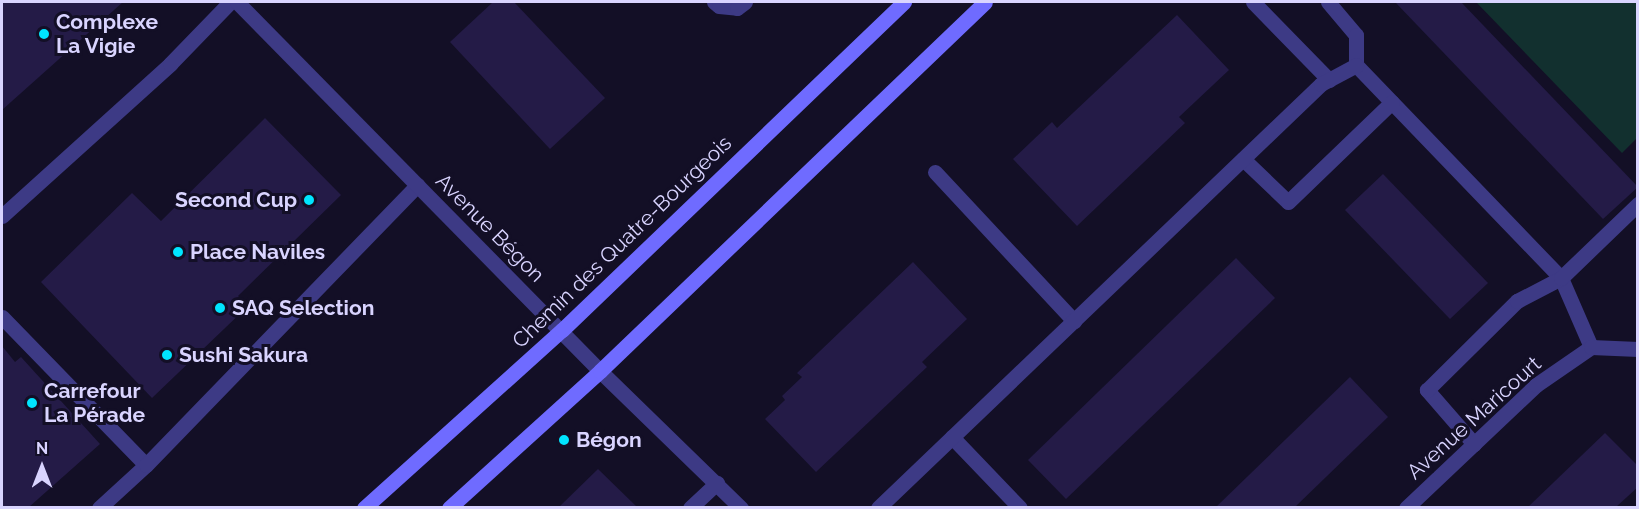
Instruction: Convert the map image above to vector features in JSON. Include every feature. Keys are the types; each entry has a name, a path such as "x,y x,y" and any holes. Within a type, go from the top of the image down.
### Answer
{"main road":[{"name":"Chemin des Quatre-Bourgeois","path":"364,507 562,330 904,2"},
{"path":"449,507 600,371 985,2"}],"street":[{"path":"2,216 170,64 230,2"},
{"name":"Avenue Bégon","path":"237,2 600,371 741,507"},
{"path":"714,2 719,6 738,8 745,2"},
{"path":"1253,2 1329,80"},
{"path":"1328,2 1356,35 1356,65 1561,278 1591,347 1638,349"},
{"path":"878,507 1321,84 1356,65"},
{"path":"1243,159 1288,202 1392,102"},
{"path":"935,172 1074,321"},
{"path":"99,507 147,465 417,185"},
{"path":"1474,444 1427,390 1517,301 1561,278 1638,204"},
{"path":"4,325 147,465"},
{"name":"Avenue Maricourt","path":"1410,506 1536,386 1591,347"},
{"path":"952,437 1020,507"},
{"path":"690,507 717,483"}],"green space":[{"path":"1476,2 1637,2 1637,138 1622,153"}],"building":[{"name":"Complexe La Vigie","path":"2,2 123,2 2,110"},
{"path":"493,2 514,2 605,98 550,149 450,42"},
{"path":"1395,2 1461,2 1638,187 1603,219"},
{"path":"1177,15 1229,70 1179,117 1185,123 1077,226 1013,159 1052,122 1057,128"},
{"name":"Place Naviles","path":"265,118 341,195 238,296 248,306 152,398 41,282 132,193 161,221"},
{"path":"1383,174 1488,283 1450,319 1345,210"},
{"path":"1236,258 1275,298 1066,499 1028,460"},
{"path":"913,262 967,319 922,362 927,367 816,472 765,419 785,400 782,396 802,377 797,373"},
{"name":"Carrefour La Pérade","path":"2,346 15,362 21,357 100,444 29,507 2,507"},
{"path":"1350,377 1388,417 1295,507 1216,507"},
{"path":"1605,433 1638,466 1638,487 1616,507 1528,507"},
{"path":"598,469 637,507 559,507"}],"place":[{"name":"Complexe La Vigie","path":"44,34"},
{"name":"Second Cup","path":"309,200"},
{"name":"Place Naviles","path":"178,252"},
{"name":"SAQ Selection","path":"220,308"},
{"name":"Sushi Sakura","path":"167,355"},
{"name":"Carrefour La Pérade","path":"32,403"},
{"name":"Bégon","path":"564,440"}]}
